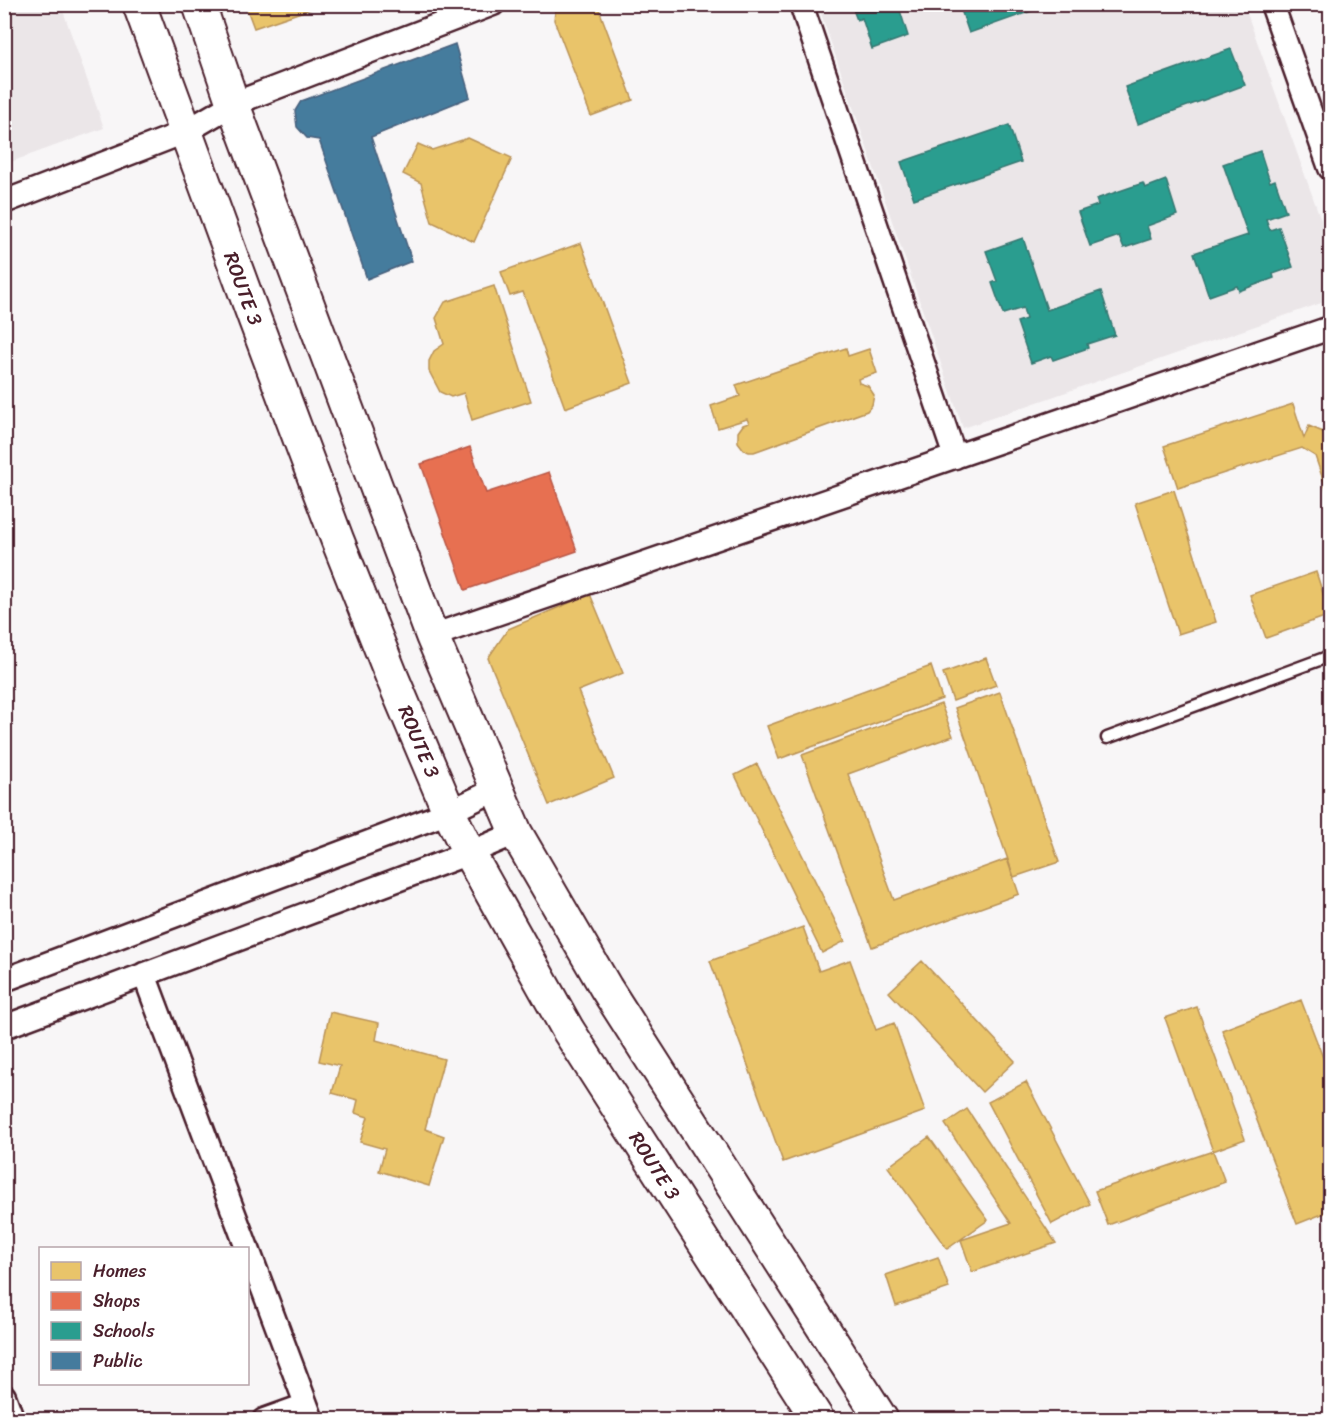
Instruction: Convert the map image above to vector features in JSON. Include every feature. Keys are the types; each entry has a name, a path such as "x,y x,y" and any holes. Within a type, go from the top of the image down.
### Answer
{"main road":[{"name":"ROUTE 3","path":"139,4 337,539 449,812 469,853 568,1030 818,1419"},
{"path":"199,4 233,104 432,636 516,833 606,988 882,1419"}],"street":[{"path":"4,202 185,132 233,104 493,4"},
{"path":"801,4 955,457"},
{"path":"1272,4 1330,168"},
{"path":"432,636 1330,328"},
{"path":"4,980 449,812 497,789"},
{"path":"4,1027 469,853 516,833"},
{"path":"144,974 246,1247"},
{"path":"249,1254 309,1412 264,1419"},
{"path":"4,1396 13,1419"}],"lane":[{"path":"1107,738 1330,656"}],"shaded area":[{"path":"5,4 61,5 104,128 5,164"},
{"path":"818,5 1244,5 1330,245 1330,300 963,428"}],"building: Homes":[{"path":"245,4 308,4 310,9 254,28"},
{"path":"556,4 597,4 633,100 591,116 554,20"},
{"path":"468,138 512,158 474,242 432,222 421,183 403,174 418,144 432,150"},
{"path":"581,243 632,383 565,408 523,292 510,296 501,272"},
{"path":"494,286 531,401 472,420 464,393 451,397 440,392 429,371 429,361 434,351 444,344 436,318 445,302"},
{"path":"846,348 848,356 869,349 877,373 858,379 859,383 868,386 874,395 872,405 867,411 754,452 744,450 738,442 738,432 743,425 749,423 747,419 718,428 711,406 740,396 736,385"},
{"path":"1293,404 1304,438 1309,426 1330,435 1327,445 1330,443 1330,500 1315,456 1302,448 1178,488 1164,446"},
{"path":"1174,490 1216,622 1178,634 1135,503"},
{"path":"1316,572 1330,615 1266,638 1250,595"},
{"path":"590,594 623,673 578,691 614,778 549,805 488,658 508,629"},
{"path":"986,658 996,685 953,701 943,673"},
{"path":"931,666 942,699 779,759 767,726"},
{"path":"1000,692 1059,862 1014,877 955,708"},
{"path":"941,704 953,736 848,774 894,900 1007,859 1019,894 872,947 802,755"},
{"path":"757,764 845,941 822,953 735,775"},
{"path":"803,927 819,971 850,960 876,1030 894,1023 925,1111 783,1162 710,961"},
{"path":"922,961 1015,1061 982,1092 889,992"},
{"path":"1301,1000 1330,1076 1330,1211 1297,1224 1222,1030"},
{"path":"1197,1007 1245,1139 1213,1151 1165,1018"},
{"path":"330,1012 379,1023 376,1040 444,1059 425,1129 444,1136 429,1186 379,1171 385,1149 360,1142 368,1117 355,1113 358,1100 332,1093 340,1066 319,1061"},
{"path":"1026,1082 1090,1204 1052,1224 988,1102"},
{"path":"967,1109 1056,1243 972,1272 961,1240 1011,1223 945,1124"},
{"path":"929,1137 988,1220 947,1249 888,1167"},
{"path":"1213,1151 1225,1182 1108,1225 1095,1191"},
{"path":"938,1257 949,1288 896,1306 886,1275"}],"building: Shops":[{"path":"470,447 486,493 549,472 577,551 465,590 421,464"}],"building: Schools":[{"path":"851,4 898,4 908,36 872,49 862,18 857,20"},
{"path":"959,4 1051,4 969,33"},
{"path":"1231,49 1245,85 1138,124 1125,87"},
{"path":"1009,125 1021,162 914,199 901,162"},
{"path":"1260,151 1270,182 1275,180 1286,212 1266,219 1270,230 1279,227 1293,267 1273,274 1274,278 1239,291 1237,286 1209,296 1194,253 1248,235 1223,164"},
{"path":"1166,180 1177,215 1147,226 1151,239 1124,248 1119,236 1090,246 1078,212 1098,205 1096,199 1143,183 1145,188"},
{"path":"1023,238 1047,310 1101,291 1115,335 1087,344 1088,348 1053,360 1051,356 1031,363 1017,322 1026,319 1023,308 1003,314 992,283 997,281 986,251"}],"building: Public":[{"path":"455,44 470,97 371,137 412,261 367,279 319,140 307,138 297,127 295,111 301,101"}]}
